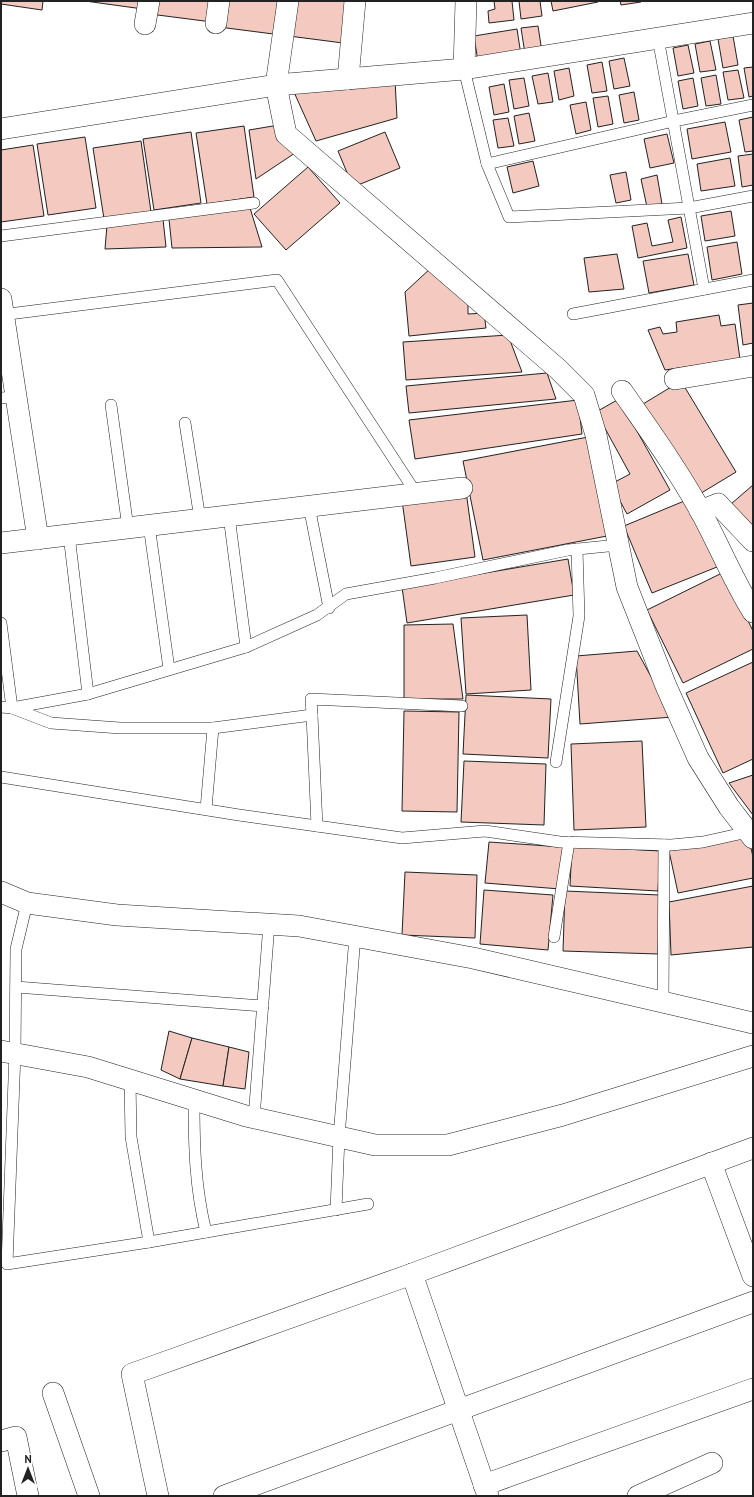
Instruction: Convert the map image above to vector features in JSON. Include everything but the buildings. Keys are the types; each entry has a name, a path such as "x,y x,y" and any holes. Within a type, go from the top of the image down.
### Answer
{"street":[{"path":"145,24 148,1"},
{"path":"216,23 219,1"},
{"path":"288,1 276,85 286,134 558,369 584,395 596,435 627,587 698,758 729,807 751,835"},
{"path":"348,79 355,1"},
{"path":"464,69 466,1"},
{"path":"1,129 276,85 464,69 753,23"},
{"path":"2,310 8,397 38,539"},
{"path":"675,379 753,366"},
{"path":"622,391 668,458 700,511 741,592 753,612"},
{"path":"1,543 462,488"},
{"path":"700,511 718,504 753,541"},
{"path":"1,892 27,903 117,915 299,926 473,958 753,1023"},
{"path":"8,1052 88,1067 254,1118 375,1146 448,1146 563,1115 753,1056"},
{"path":"158,1496 132,1374 412,1274 753,1148"},
{"path":"711,1163 753,1276"},
{"path":"412,1274 486,1490 753,1388"},
{"path":"224,1496 753,1302"},
{"path":"53,1393 89,1496"},
{"path":"1,1441 16,1436 28,1496"},
{"path":"638,1496 712,1463"}],"lane":[{"path":"658,38 704,290"},
{"path":"464,69 487,164 509,217 689,208 753,196"},
{"path":"487,164 753,106"},
{"path":"1,236 254,203"},
{"path":"2,310 277,280 416,493"},
{"path":"573,314 753,280"},
{"path":"111,405 128,528"},
{"path":"185,423 200,519"},
{"path":"309,506 329,608"},
{"path":"229,516 246,647"},
{"path":"150,525 169,669"},
{"path":"69,535 88,694"},
{"path":"7,708 88,694 246,647 329,608 346,594 577,549 618,545"},
{"path":"556,762 579,616 577,549"},
{"path":"1,623 7,708"},
{"path":"317,826 311,698 462,706"},
{"path":"7,708 51,723 120,728 213,728 312,715"},
{"path":"206,810 213,728"},
{"path":"1,777 206,810 402,838 485,831 569,842 664,845 703,842 751,835"},
{"path":"554,937 569,842"},
{"path":"663,1002 664,845"},
{"path":"27,903 16,949 16,987 8,1052 7,1264 150,1242 368,1204"},
{"path":"254,1118 268,924"},
{"path":"336,1210 355,936"},
{"path":"16,987 263,1006"},
{"path":"130,1080 131,1137 150,1242"},
{"path":"194,1099 194,1154 199,1202 206,1232"}]}
